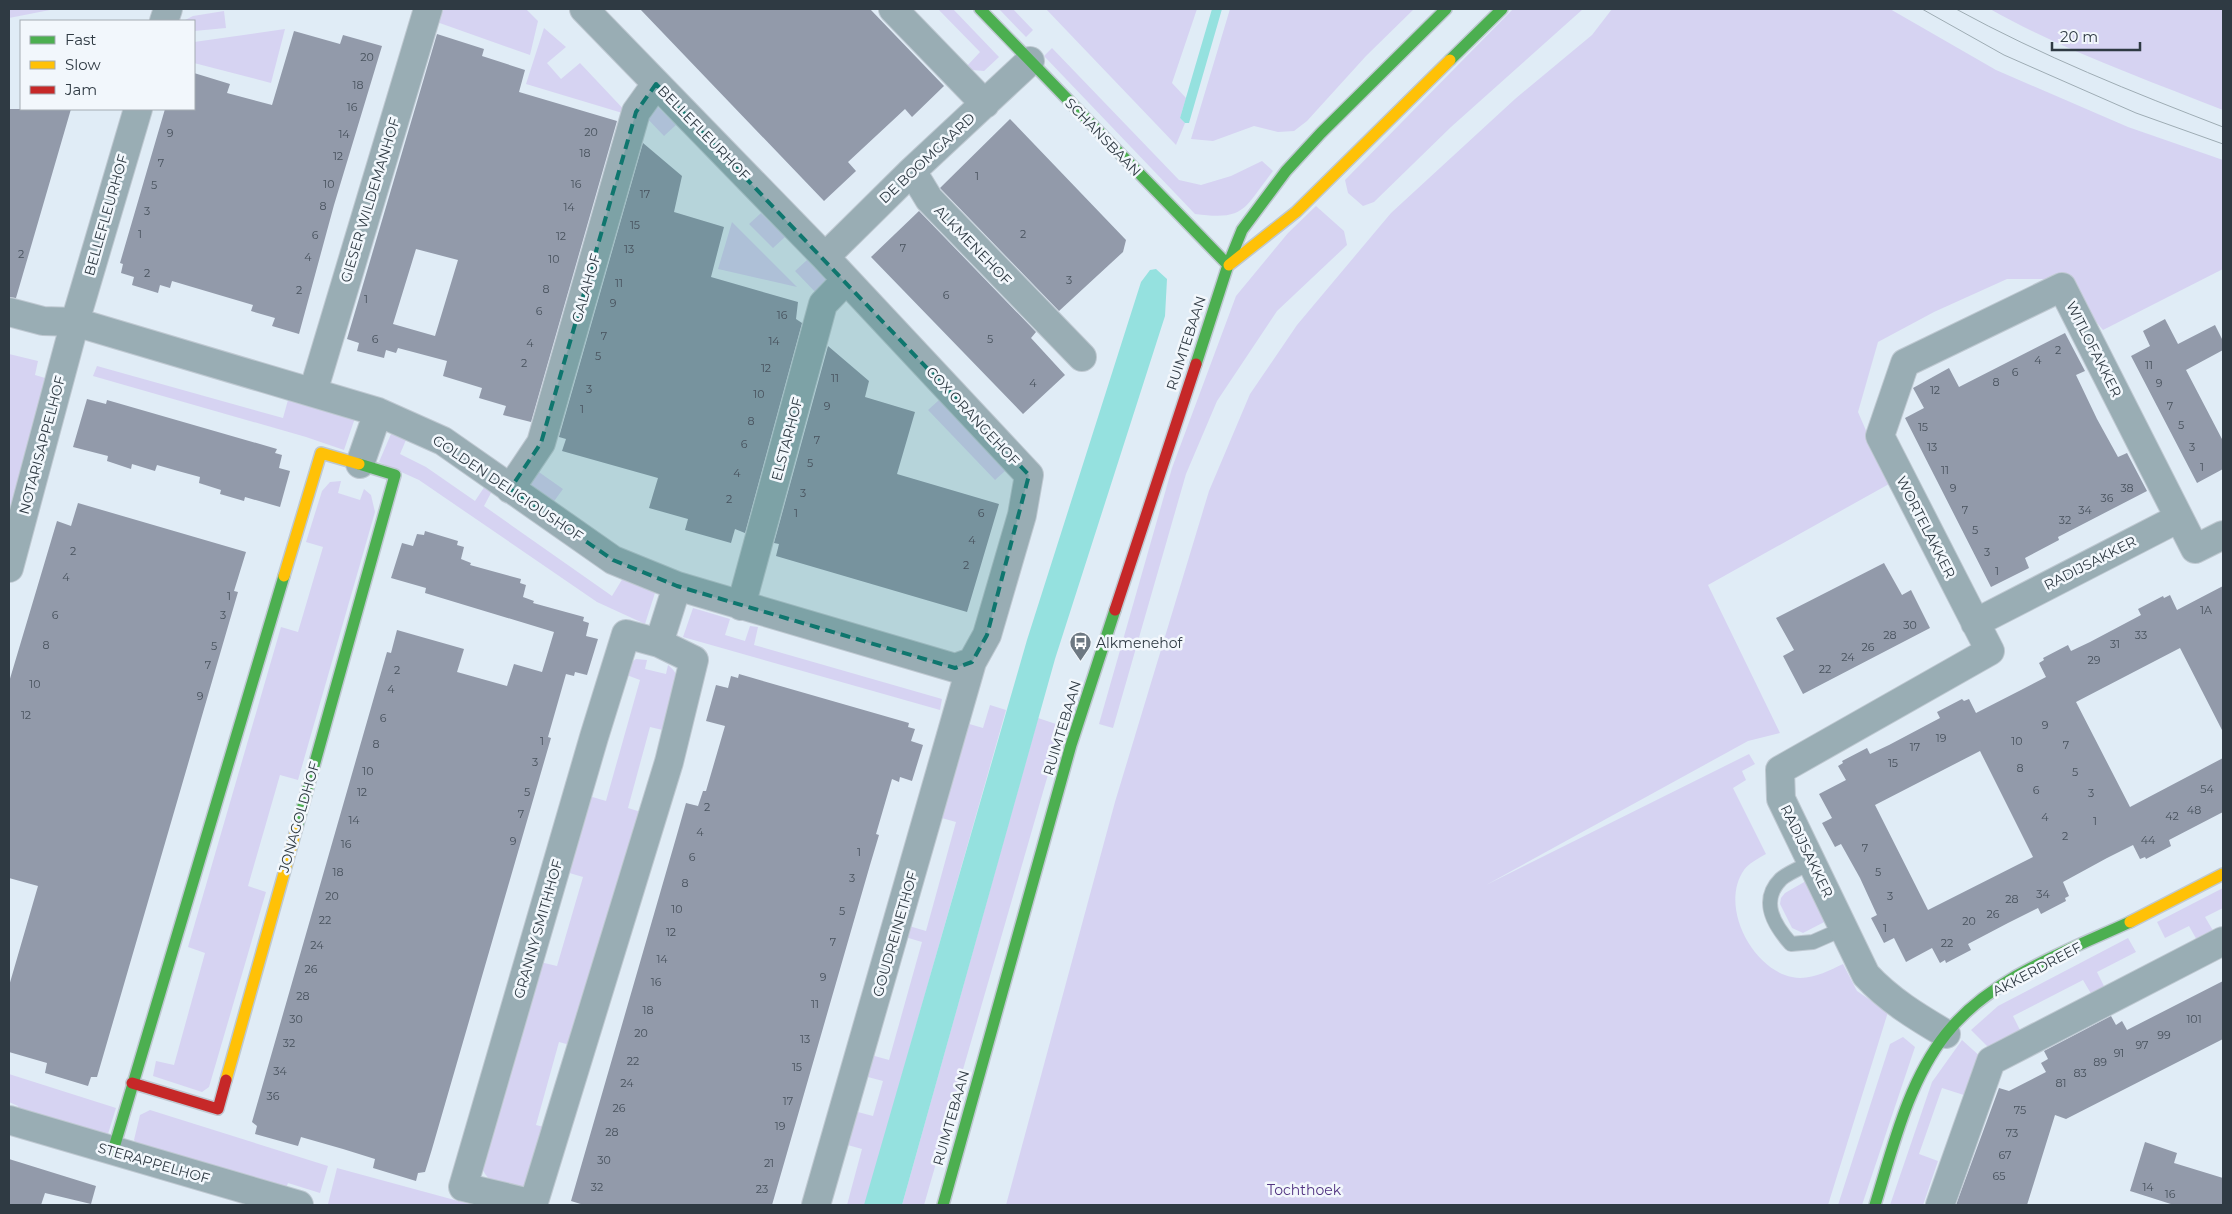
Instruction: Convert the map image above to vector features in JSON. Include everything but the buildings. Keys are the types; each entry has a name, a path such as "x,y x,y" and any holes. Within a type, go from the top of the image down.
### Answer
{"street":[{"name":"GIESER WILDEMANHOF","path":"313,392 428,9"},
{"name":"BELLEFLEURHOF","path":"584,9 825,257"},
{"path":"893,9 985,104"},
{"name":"SCHANSBAAN","path":"980,9 1228,266"},
{"name":"RUIMTEBAAN","path":"942,1205 1071,744 1228,266 1242,230 1286,171 1321,133 1446,9"},
{"path":"1228,266 1296,212 1502,9"},
{"name":"DE BOOMGAARD","path":"825,257 912,171 1030,61"},
{"name":"GALAHOF","path":"510,489 541,443 636,112 656,84"},
{"name":"BELLEFLEURHOF","path":"75,322 138,110"},
{"name":"ALKMENEHOF","path":"912,171 929,199 1082,358"},
{"name":"COX ORANGEHOF","path":"825,257 1029,475 1022,515 988,635 972,662"},
{"name":"ELSTARHOF","path":"741,606 823,304 846,280"},
{"name":"WITLOFAKKER","path":"1891,401 1906,363 2062,287 2195,549 2223,535"},
{"name":"GOLDEN DELICIOUSHOF","path":"9,312 43,321 75,322 378,412 442,441 613,560 678,586 741,606 955,668 972,662"},
{"name":"NOTARISAPPELHOF","path":"9,568 75,322"},
{"name":"WORTELAKKER","path":"1891,401 1880,436 1990,651"},
{"path":"360,464 378,412"},
{"name":"JONAGOLDHOF","path":"113,1151 132,1083 321,453 395,475 218,1109 132,1083"},
{"name":"RADIJSAKKER","path":"1975,623 2179,518"},
{"path":"659,643 678,586"},
{"name":"GRANNY SMITHHOF","path":"626,634 659,643 694,660 670,762 534,1205 463,1187 594,737 626,634"},
{"name":"RADIJSAKKER","path":"1946,1034 1911,1013 1877,987 1866,976 1845,928 1781,799 1780,770 1990,651"},
{"name":"GOUDREINETHOF","path":"816,1205 972,662"},
{"name":"AKKERDREEF","path":"1876,1205 1911,1095 1946,1034 1976,1004 2018,976 2141,917 2223,874"},
{"path":"1940,1205 1991,1060 2223,941"},
{"name":"STERAPPELHOF","path":"9,1120 299,1205"}],"lane":[{"path":"1812,862 1782,879 1770,894 1770,913 1778,929 1792,944 1813,942 1845,928"}],"highlighted area":[{"path":"656,84 1029,475 987,635 972,662 955,668 677,586 613,560 510,489 541,443 636,112"}],"green space":[{"path":"9,9 55,9 9,18"},
{"path":"438,9 526,9 538,21 530,55 434,21"},
{"path":"938,9 953,9 999,57 984,71 972,70 967,66 980,52"},
{"path":"999,9 1013,9 1033,30 1026,37"},
{"path":"1046,9 1197,9 1172,83 1186,98 1180,118 1185,123 1176,145"},
{"path":"1230,9 1414,9 1366,56 1307,121 1294,131 1278,132 1254,126 1213,141 1191,139"},
{"path":"1513,9 1583,9 1451,127 1374,202 1363,206 1348,193 1345,180"},
{"name":"Tochthoek","path":"1612,9 1890,9 1996,70 2128,127 2223,160 2223,269 2103,330 2060,279 2007,279 1934,312 1878,342 1858,412 1889,484 1708,585 1780,733 1748,741 1486,885 1749,754 1755,764 1742,771 1746,780 1733,788 1766,854 1744,870 1737,885 1735,901 1738,918 1744,934 1764,962 1777,972 1792,977 1805,978 1843,964 1857,991 1888,1012 1828,1205 1006,1205 1115,802 1209,491 1250,394 1297,325 1391,213 1515,99 1592,35"},
{"path":"1990,9 2223,9 2223,110 2075,51"},
{"path":"224,11 226,28 195,31 195,20 185,20 193,16"},
{"path":"544,28 566,47 547,63 561,79 580,63 629,115 526,84"},
{"path":"285,29 271,83 195,63 195,42"},
{"path":"1052,48 1179,180 1201,185 1231,176 1262,161 1273,171 1249,203 1242,209 1225,215 1195,214 1044,56"},
{"path":"652,101 676,125 664,136 641,112"},
{"path":"1316,206 1344,231 1347,245 1277,311 1217,401 1186,474 1113,728 1099,724 1172,468 1236,296 1288,233"},
{"path":"761,213 785,237 773,248 749,224"},
{"path":"732,222 797,287 718,269"},
{"path":"807,260 830,284 819,296 795,271"},
{"path":"9,354 38,361 35,375 55,381 9,542"},
{"path":"97,366 283,418 288,400 355,418 344,450 306,437 93,376"},
{"path":"939,400 1005,471 995,480 928,410"},
{"path":"391,434 406,440 400,454 426,467 475,501 485,486 492,491 484,506 612,596 623,578 655,593 645,624 597,602 419,480 379,462"},
{"path":"536,470 563,489 552,504 526,485"},
{"path":"341,481 338,493 360,500 364,489 371,495 375,512 298,780 280,775 248,886 266,892 209,1087 202,1092 153,1076 156,1061 174,1065 205,953 188,947 281,627 298,632 323,547 306,542 322,491 330,482"},
{"path":"693,608 730,619 725,635 745,641 750,626 758,627 754,645 942,699 940,710 683,637"},
{"path":"636,659 647,660 645,669 666,674 668,665 675,672 679,688 676,705 667,731 650,727 628,808 644,813 574,1046 559,1042 536,1125 551,1129 528,1187 507,1187 493,1182 484,1172 481,1165 540,962 557,966 583,877 566,872 589,796 606,801 640,680 624,674 629,664"},
{"path":"990,705 1006,710 865,1205 847,1205 862,1149 844,1144 854,1111 873,1116 883,1081 864,1076 871,1055 889,1060 922,942 905,937 909,926 926,931 956,822 938,817 966,723 983,728"},
{"path":"1038,718 1062,726 924,1205 902,1205"},
{"path":"1813,877 1832,918 1803,933 1792,928 1780,904 1781,898 1785,893"},
{"path":"2223,888 2223,908 2205,917 2215,934 2198,942 2189,926 2165,938 2157,922"},
{"path":"2128,938 2136,952 2097,972 2106,990 2093,997 2083,980 2013,1016 2022,1034 1990,1049 1971,1030 1998,1006"},
{"path":"1903,1037 1915,1047 1862,1205 1838,1205 1890,1044"},
{"path":"1962,1040 1983,1059 1970,1097 1942,1088 1919,1154 1938,1161 1923,1205 1890,1205 1932,1082"},
{"path":"9,1074 116,1108 108,1134 16,1114 18,1106 9,1102"},
{"path":"150,1110 328,1166 320,1193 288,1183 285,1191 138,1149 134,1140 140,1115"},
{"path":"337,1168 473,1205 328,1204"}],"shaded area":[{"path":"1212,9 1222,9 1189,123 1185,123 1180,118"},
{"path":"1156,269 1167,279 1165,316 1055,659 902,1205 864,1205 1027,640 1141,282 1150,270"}],"tram line":[{"path":"1922,9 2004,55 2136,113 2223,144"},
{"path":"1956,9 2021,42 2088,72 2223,127"}],"traffic: fast":[{"path":"980,9 1228,265"},
{"path":"1196,364 1228,265 1242,230 1286,171 1321,133 1446,9"},
{"path":"1450,60 1502,9"},
{"path":"297,827 395,475 359,464"},
{"path":"113,1151 284,576"},
{"path":"943,1205 1071,745 1115,610"},
{"path":"1875,1205 1895,1138 1921,1073 1946,1034 1964,1014 1984,997 2031,968 2130,922"}],"traffic: slow":[{"path":"1229,265 1296,212 1450,60"},
{"path":"284,576 321,453 359,464"},
{"path":"226,1080 297,827"},
{"path":"2130,922 2223,874"}],"traffic: jam":[{"path":"1115,610 1196,364"},
{"path":"132,1083 218,1109 226,1080"}],"place":[{"name":"Alkmenehof","path":"1080,662"}]}
